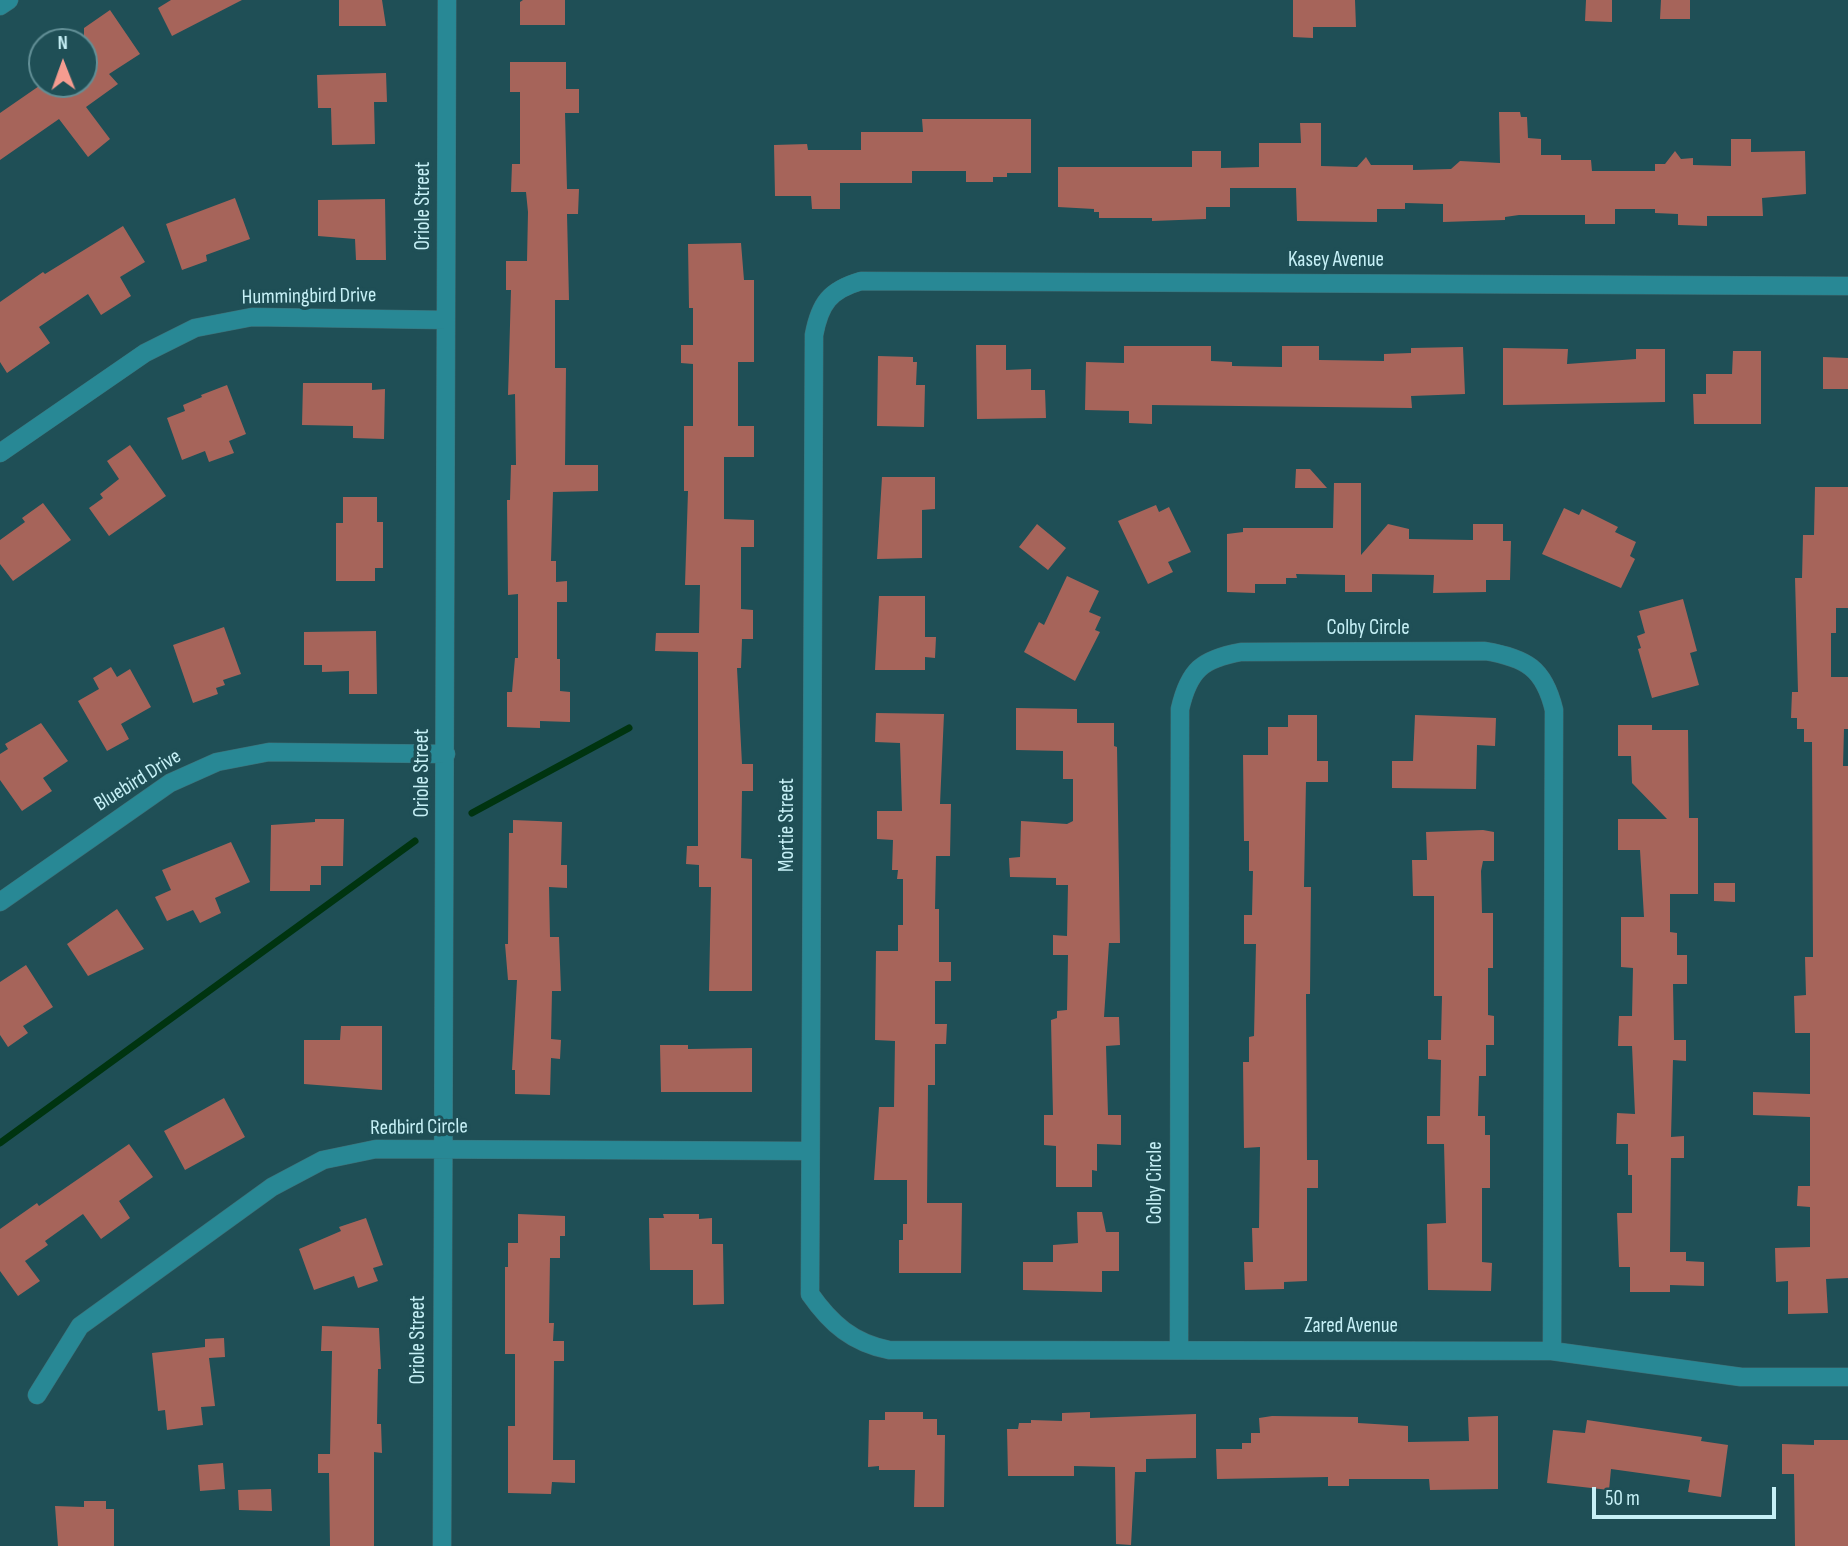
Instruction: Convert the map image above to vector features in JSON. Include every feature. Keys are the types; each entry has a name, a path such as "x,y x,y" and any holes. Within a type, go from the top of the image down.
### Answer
{"street":[{"path":"0,6 9,0"},
{"name":"Oriole Street","path":"442,1546 447,0"},
{"name":"Kasey Avenue","path":"827,297 843,286 861,281 1848,286"},
{"name":"Mortie Street","path":"827,297 818,313 814,335 810,1294 824,1313 854,1340"},
{"name":"Hummingbird Drive","path":"0,453 145,353 195,328 252,317 446,320"},
{"name":"Colby Circle","path":"1179,1349 1180,709 1186,686 1198,668 1219,656 1241,652 1485,651 1508,655 1532,666 1548,685 1555,710 1552,1351"},
{"name":"Bluebird Drive","path":"0,902 170,783 217,762 270,752 446,754"},
{"name":"Redbird Circle","path":"37,1395 80,1326 272,1187 323,1160 376,1149 809,1151"},
{"name":"Zared Avenue","path":"854,1340 890,1350 1552,1351 1729,1376 1848,1377"}],"building":[{"path":"171,0 242,0 172,36 158,8"},
{"path":"339,0 382,0 386,26 339,26"},
{"path":"565,0 565,25 520,25 520,2"},
{"path":"1293,0 1355,0 1356,27 1313,27 1313,38 1293,37"},
{"path":"1586,0 1612,0 1612,22 1585,21"},
{"path":"1661,0 1690,0 1690,19 1660,19"},
{"path":"110,10 140,54 109,74 118,84 86,107 110,139 88,157 59,119 0,160 0,113 28,94 28,98 98,98 98,28 84,28"},
{"path":"510,62 566,62 566,89 579,89 579,113 565,113 567,189 579,189 578,214 567,214 569,300 555,300 555,368 566,368 565,465 598,465 598,491 553,492 551,561 556,561 556,582 567,581 567,602 557,602 557,659 560,659 560,691 570,692 570,722 540,721 540,728 507,727 507,692 512,692 515,658 518,658 518,594 508,595 507,500 510,500 511,465 516,465 515,394 508,395 511,290 506,290 506,261 527,261 528,212 526,192 511,192 512,164 520,164 520,92 510,92"},
{"path":"386,73 387,102 374,102 375,144 332,145 331,108 318,108 317,75"},
{"path":"1499,112 1520,112 1521,117 1527,117 1528,138 1541,139 1541,155 1561,155 1561,160 1591,160 1592,171 1655,171 1655,164 1665,164 1675,151 1681,159 1693,158 1693,165 1731,166 1731,139 1751,139 1751,152 1805,151 1806,194 1762,198 1763,216 1707,216 1707,226 1678,225 1678,214 1655,213 1655,209 1615,209 1615,224 1585,224 1585,215 1519,215 1505,217 1505,220 1443,222 1443,204 1405,203 1405,209 1377,209 1377,222 1297,221 1296,188 1230,188 1230,207 1206,207 1206,219 1152,221 1152,218 1099,218 1099,212 1094,212 1094,209 1058,207 1058,167 1192,167 1192,151 1221,151 1221,168 1259,167 1259,143 1301,143 1300,123 1321,123 1321,166 1357,167 1366,157 1371,165 1413,165 1413,170 1451,169 1460,161 1500,163"},
{"path":"922,119 1031,119 1031,173 1007,173 1007,177 993,177 993,182 966,182 966,171 912,171 912,183 840,183 840,209 812,209 811,196 775,196 774,145 807,144 808,150 861,150 861,132 923,132"},
{"path":"235,198 250,239 206,255 207,261 182,270 166,224"},
{"path":"385,199 386,260 356,260 355,239 318,236 318,200"},
{"path":"123,226 145,262 120,277 131,296 101,315 88,294 39,327 50,343 7,373 0,362 0,302 43,272 45,274"},
{"path":"741,243 744,280 754,280 754,362 738,362 738,426 754,426 754,457 724,457 724,519 754,520 754,547 741,547 741,609 753,610 753,639 742,639 741,668 737,668 742,764 753,764 753,791 742,791 741,858 752,859 752,991 709,991 711,887 699,887 699,865 686,864 687,846 698,846 698,652 655,651 656,633 699,633 700,585 685,585 688,491 684,491 684,426 693,426 693,364 681,363 681,345 693,345 693,308 689,308 688,244"},
{"path":"976,345 1006,345 1006,370 1031,369 1031,390 1045,390 1046,418 977,419"},
{"path":"1124,346 1211,346 1211,361 1232,362 1232,366 1282,367 1282,346 1319,346 1319,360 1384,361 1384,354 1411,353 1411,348 1463,347 1465,394 1411,396 1412,408 1152,405 1152,424 1129,423 1129,411 1085,410 1086,362 1124,363"},
{"path":"1503,348 1568,349 1567,364 1636,359 1636,349 1665,349 1665,402 1503,405"},
{"path":"1733,351 1761,351 1761,424 1694,424 1693,394 1706,394 1706,374 1732,374"},
{"path":"878,356 913,357 913,362 917,362 916,385 925,385 924,427 877,426"},
{"path":"1823,357 1848,358 1848,389 1823,389"},
{"path":"303,383 372,383 372,390 385,389 384,439 353,438 353,426 302,425"},
{"path":"227,385 246,434 229,441 234,453 209,462 205,451 182,460 167,418 185,411 183,405 202,397 201,395"},
{"path":"130,445 166,496 109,536 89,508 103,498 100,494 119,479 107,461"},
{"path":"1296,469 1310,469 1327,488 1295,488"},
{"path":"882,477 935,477 935,509 922,510 922,558 877,559"},
{"path":"1334,483 1361,483 1361,555 1388,524 1409,529 1409,539 1473,540 1473,524 1503,524 1503,541 1511,541 1510,580 1486,580 1486,592 1433,593 1434,575 1372,574 1372,592 1345,592 1345,575 1296,574 1297,578 1286,578 1286,584 1255,584 1255,593 1227,592 1227,534 1243,532 1243,528 1333,528"},
{"path":"1815,487 1848,487 1848,608 1836,608 1836,633 1831,633 1831,677 1848,677 1848,729 1844,729 1843,766 1848,766 1848,1278 1826,1279 1828,1313 1788,1314 1788,1281 1776,1282 1775,1248 1810,1247 1810,1207 1797,1206 1798,1186 1810,1186 1810,1117 1753,1115 1753,1092 1810,1094 1810,1033 1795,1033 1794,996 1806,995 1805,957 1813,957 1812,742 1804,742 1804,729 1797,729 1797,718 1791,718 1792,692 1798,692 1795,578 1802,578 1803,535 1814,535"},
{"path":"343,497 377,497 377,522 383,522 383,568 375,568 375,581 336,581 336,523 343,523"},
{"path":"43,503 71,540 13,581 0,564 0,540 25,522 22,518"},
{"path":"1156,505 1159,512 1169,507 1191,552 1168,562 1173,572 1148,584 1118,521"},
{"path":"1564,508 1579,515 1582,509 1618,527 1615,532 1636,542 1630,556 1635,559 1621,588 1542,554"},
{"path":"1037,524 1066,548 1048,570 1019,547"},
{"path":"1067,576 1099,591 1089,612 1101,617 1095,630 1100,632 1075,681 1024,652 1039,622 1044,625"},
{"path":"879,596 925,596 925,637 936,637 935,658 925,657 925,670 875,670"},
{"path":"1683,599 1697,651 1690,653 1699,685 1652,698 1638,649 1641,648 1637,636 1645,633 1639,611"},
{"path":"224,627 241,674 223,680 225,685 216,688 218,694 193,703 173,645"},
{"path":"376,631 377,694 349,694 349,671 322,672 322,665 304,665 304,632"},
{"path":"111,667 117,677 130,669 151,707 121,724 129,739 107,751 78,701 99,689 93,678"},
{"path":"1016,708 1077,709 1077,723 1114,723 1114,746 1117,747 1120,943 1109,943 1104,1017 1119,1017 1120,1045 1106,1046 1108,1115 1121,1115 1121,1145 1097,1144 1097,1171 1092,1170 1092,1187 1056,1187 1056,1146 1044,1145 1044,1115 1053,1115 1051,1020 1057,1018 1057,1011 1067,1010 1068,955 1053,955 1053,935 1067,936 1068,885 1056,885 1056,878 1010,877 1009,858 1020,857 1021,821 1067,824 1073,821 1073,779 1063,779 1063,751 1016,750"},
{"path":"876,713 944,714 940,804 951,804 950,856 936,856 935,909 939,909 939,962 951,962 951,981 935,981 935,1024 947,1024 946,1044 935,1044 935,1085 928,1085 927,1203 962,1203 961,1273 899,1273 899,1240 903,1240 903,1224 907,1224 907,1180 874,1180 879,1107 894,1107 895,1041 875,1040 876,951 898,951 898,925 903,925 903,879 897,879 898,870 892,870 893,840 877,839 877,811 902,811 900,743 875,742"},
{"path":"1288,715 1317,715 1317,761 1328,761 1328,782 1306,782 1304,887 1311,887 1310,994 1306,994 1307,1160 1318,1160 1318,1188 1307,1188 1307,1281 1284,1282 1284,1289 1245,1290 1244,1262 1253,1262 1252,1228 1259,1228 1260,1147 1244,1148 1243,1062 1249,1062 1249,1037 1254,1036 1256,944 1244,944 1244,915 1252,915 1253,871 1249,871 1249,841 1244,841 1243,755 1268,755 1268,727 1288,727"},
{"path":"1415,715 1496,718 1495,746 1477,745 1476,789 1392,788 1392,761 1413,761"},
{"path":"41,723 68,761 43,778 52,791 22,811 0,780 0,754 8,749 5,744"},
{"path":"1618,725 1652,725 1652,730 1688,730 1689,818 1698,818 1698,894 1670,894 1670,932 1677,933 1677,955 1687,955 1687,984 1673,984 1674,1040 1686,1040 1686,1061 1673,1060 1671,1137 1684,1136 1684,1158 1671,1158 1670,1252 1686,1252 1686,1261 1704,1262 1704,1286 1670,1285 1670,1292 1630,1292 1630,1267 1619,1267 1617,1213 1632,1213 1632,1175 1628,1175 1628,1144 1616,1144 1617,1113 1635,1114 1632,1046 1618,1046 1619,1016 1632,1016 1633,968 1621,967 1621,917 1644,917 1640,850 1618,850 1618,819 1667,819 1632,783 1631,756 1618,756"},
{"path":"315,819 344,819 343,866 321,866 321,885 310,885 310,891 270,891 271,825 315,822"},
{"path":"513,820 562,822 561,865 567,865 567,888 549,887 550,937 559,937 561,991 552,991 551,1039 561,1040 560,1059 551,1058 550,1095 515,1094 515,1070 512,1070 517,980 508,980 505,944 508,944 509,833 513,833"},
{"path":"1426,832 1494,832 1494,861 1483,861 1481,871 1482,913 1493,913 1493,968 1488,968 1488,1015 1494,1016 1494,1045 1486,1045 1486,1076 1479,1076 1478,1116 1485,1116 1485,1135 1490,1135 1490,1188 1482,1188 1482,1262 1492,1263 1491,1291 1428,1290 1427,1224 1446,1223 1444,1144 1427,1144 1427,1116 1440,1116 1441,1060 1428,1059 1428,1040 1441,1040 1442,996 1434,996 1434,896 1413,896 1412,860 1427,860"},
{"path":"231,842 250,882 215,898 221,913 200,923 193,910 167,921 155,897 171,890 162,870"},
{"path":"1714,883 1735,883 1735,902 1714,901"},
{"path":"117,909 144,949 88,976 67,944"},
{"path":"26,965 53,1007 23,1026 28,1033 8,1047 0,1035 0,982"},
{"path":"341,1026 382,1026 382,1090 304,1084 304,1040 340,1040"},
{"path":"660,1045 688,1045 688,1049 752,1048 752,1092 661,1092"},
{"path":"224,1098 245,1137 185,1170 164,1131"},
{"path":"129,1144 153,1177 119,1201 130,1218 101,1239 83,1214 45,1241 48,1245 25,1261 40,1281 18,1296 0,1271 0,1229 37,1203 39,1206"},
{"path":"1077,1212 1102,1212 1106,1232 1119,1232 1119,1271 1102,1271 1102,1292 1023,1290 1023,1262 1053,1262 1053,1245 1078,1243"},
{"path":"518,1214 565,1216 565,1236 560,1236 560,1258 550,1258 549,1323 554,1323 553,1341 564,1341 564,1361 554,1361 553,1460 575,1460 575,1483 552,1482 551,1494 508,1493 508,1426 515,1426 515,1354 505,1354 505,1267 508,1267 508,1243 518,1243"},
{"path":"663,1214 699,1214 699,1219 712,1218 712,1244 723,1244 724,1304 693,1305 693,1270 650,1270 649,1218 664,1218"},
{"path":"366,1218 383,1265 373,1268 378,1281 358,1288 354,1276 314,1290 299,1249 341,1231 339,1227"},
{"path":"322,1326 379,1328 381,1369 378,1369 377,1424 381,1424 382,1453 374,1452 374,1546 330,1546 329,1473 318,1473 318,1454 330,1454 332,1351 321,1351"},
{"path":"224,1338 225,1357 209,1358 215,1406 201,1407 203,1425 167,1430 165,1410 158,1411 152,1353 205,1347 205,1339"},
{"path":"885,1412 923,1412 923,1419 937,1419 937,1435 945,1435 944,1507 914,1507 915,1470 879,1470 879,1466 868,1467 869,1420 885,1420"},
{"path":"1090,1412 1090,1418 1196,1414 1196,1458 1146,1459 1146,1472 1135,1472 1131,1545 1116,1544 1115,1467 1074,1466 1074,1476 1008,1476 1007,1429 1018,1429 1019,1423 1031,1423 1031,1420 1062,1421 1062,1413"},
{"path":"1498,1416 1498,1489 1430,1490 1429,1479 1349,1479 1349,1486 1328,1486 1328,1477 1217,1479 1216,1449 1242,1449 1242,1443 1251,1443 1251,1433 1260,1433 1259,1418 1358,1417 1358,1423 1408,1426 1408,1442 1469,1441 1468,1417"},
{"path":"1587,1420 1702,1437 1701,1441 1728,1445 1721,1497 1688,1492 1690,1480 1611,1469 1609,1490 1547,1483 1553,1430 1585,1433"},
{"path":"1814,1440 1848,1440 1848,1546 1795,1546 1794,1474 1782,1474 1782,1444 1814,1445"},
{"path":"223,1463 225,1489 200,1491 198,1465"},
{"path":"271,1489 272,1511 239,1510 238,1490"},
{"path":"84,1501 106,1501 106,1509 114,1509 114,1546 58,1546 55,1506 84,1507"}],"waterway":[{"path":"472,813 629,728"},
{"path":"0,1143 415,841"}]}
